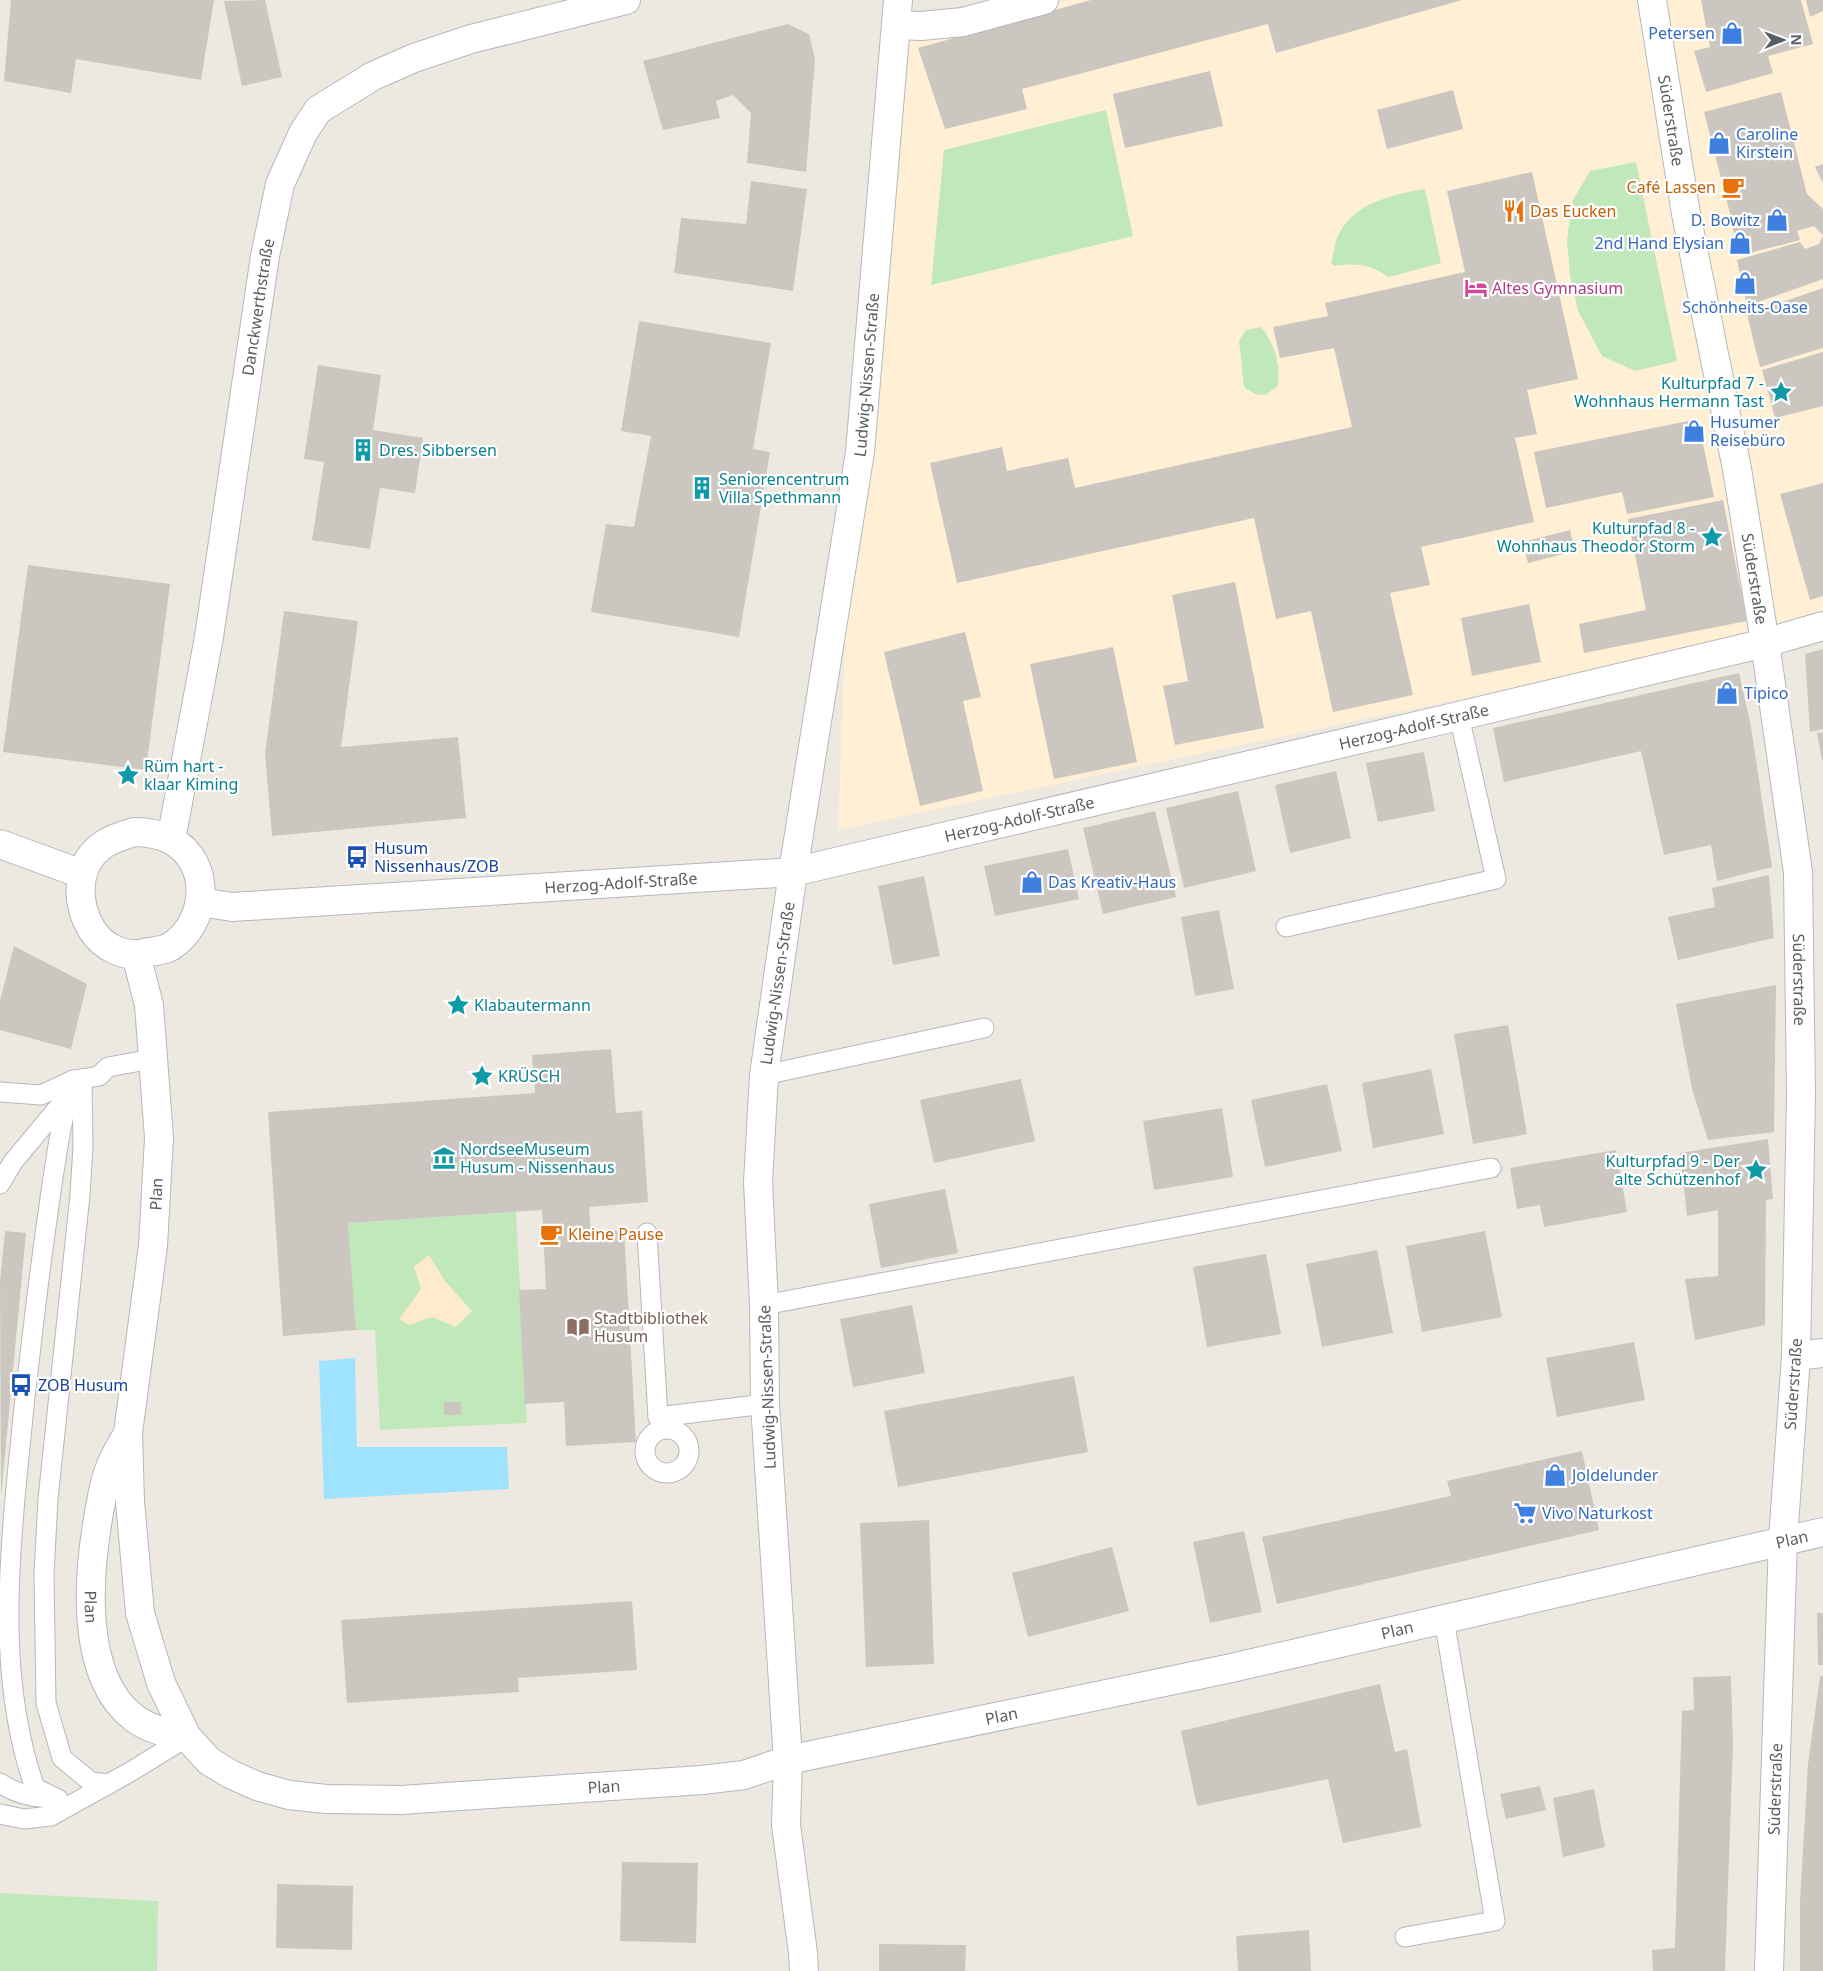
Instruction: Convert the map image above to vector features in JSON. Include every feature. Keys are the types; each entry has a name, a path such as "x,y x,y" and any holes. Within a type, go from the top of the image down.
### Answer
{"street":[{"name":"Danckwerthstraße","path":"171,840 209,637 265,256 280,184 303,133 318,110 373,76 414,58 471,39 626,0"},
{"path":"896,12 922,26 963,22 1044,0"},
{"name":"Süderstraße","path":"1652,0 1686,214 1737,469 1765,642 1798,872 1801,1094 1796,1356 1783,1540 1769,1971"},
{"name":"Ludwig-Nissen-Straße","path":"804,1971 804,1953 786,1825 788,1760 765,1404 764,1305 758,1182 764,1075 793,872 860,452 896,12"},
{"name":"Herzog-Adolf-Straße","path":"201,902 232,907 793,872 1459,716 1765,642 1823,626"},
{"path":"134,832 151,833 171,840 183,849 195,866 200,881 201,902 198,914 188,932 168,947 136,955 113,950 96,935 84,917 79,896 82,874 90,858 106,843 134,832"},
{"path":"0,844 82,874"},
{"name":"Plan","path":"136,955 149,1005 159,1138 153,1246 128,1433 130,1511 140,1613 161,1683 187,1737 209,1761 230,1774 257,1786 289,1794 326,1799 401,1800 702,1780 744,1775 788,1760 1227,1669 1823,1532"},
{"path":"1796,1356 1823,1353"},
{"name":"Plan","path":"128,1433 110,1466 96,1528 90,1564 93,1636 108,1689 116,1699 134,1718 155,1731 187,1737"}],"lane":[{"path":"1286,927 1496,878 1459,716"},
{"path":"764,1075 984,1028"},
{"path":"0,1184 13,1162 69,1096 108,1067 152,1059"},
{"path":"0,1092 41,1095 73,1080 91,1078"},
{"path":"91,1078 48,1499 44,1574 46,1703 62,1758 91,1782 109,1784"},
{"path":"58,1798 35,1788 27,1766 15,1712 9,1610 10,1536 46,1226 62,1118 69,1096"},
{"path":"764,1305 1491,1168"},
{"path":"646,1233 661,1423 765,1404"},
{"path":"1405,1937 1495,1921 1444,1619"},
{"path":"0,1814 24,1819 51,1816 187,1737"},
{"path":"0,1783 9,1789 33,1797 78,1799"}],"shaded area":[{"path":"1067,0 1823,0 1823,616 1758,636 838,830 846,608 904,35 963,29"}],"green space":[{"path":"1106,110 1133,236 931,285 944,150"},
{"path":"1636,162 1677,361 1635,371 1602,356 1578,311 1570,276 1567,240 1572,202 1590,171"},
{"path":"1425,189 1441,263 1389,277 1369,267 1334,266 1331,262 1338,235 1356,213 1377,201"},
{"path":"1261,327 1270,340 1276,355 1279,378 1278,386 1265,395 1255,394 1244,387 1239,341 1246,330"},
{"path":"516,1212 527,1423 380,1430 375,1330 356,1330 348,1223"},
{"path":"0,1893 158,1901 157,1971 0,1971"}],"sand":[{"path":"429,1255 445,1281 472,1311 456,1327 432,1317 408,1325 399,1319 421,1289 414,1267"}],"water":[{"path":"355,1358 357,1447 507,1447 509,1489 324,1499 319,1361"}],"building":[{"path":"11,0 214,0 201,80 76,59 71,93 4,81"},
{"path":"265,0 282,77 242,86 224,1"},
{"path":"1091,0 1462,0 1276,53 1268,24 1022,89 1027,109 945,129 918,48"},
{"path":"1701,0 1801,0 1813,44 1768,56 1773,73 1706,92 1694,51 1710,47"},
{"path":"1806,0 1823,0 1823,11 1810,17"},
{"path":"788,24 809,34 815,59 806,172 747,163 751,113 733,95 716,101 720,118 663,130 643,61"},
{"path":"1210,71 1223,126 1125,148 1113,94"},
{"path":"1453,90 1463,129 1387,149 1377,110"},
{"path":"1781,92 1807,194 1823,209 1823,235 1814,226 1797,231 1800,240 1738,256 1730,213 1704,112"},
{"path":"1823,164 1823,183 1815,167"},
{"name":"Altes Gymnasium","path":"1532,172 1578,379 1527,390 1537,434 1515,438 1534,522 1421,547 1430,585 1390,593 1413,695 1333,712 1311,611 1276,619 1254,518 957,583 930,463 1002,447 1007,471 1068,458 1075,488 1352,427 1334,348 1280,358 1273,327 1328,316 1325,303 1465,272 1447,191"},
{"path":"751,181 807,189 793,291 674,273 681,218 746,224"},
{"path":"1823,236 1823,279 1747,306 1737,260 1800,242 1805,249 1819,244"},
{"path":"1823,288 1823,348 1760,367 1747,314"},
{"name":"Seniorencentrum Villa Spethmann","path":"639,321 771,343 753,449 770,452 739,637 591,612 606,524 634,527 651,436 621,431"},
{"path":"1823,352 1823,406 1775,418 1762,370"},
{"name":"Dres. Sibbersen","path":"318,365 381,375 373,430 423,438 415,493 380,488 370,549 312,540 324,462 304,459"},
{"path":"1698,419 1714,497 1627,514 1622,492 1546,508 1534,452"},
{"path":"1823,483 1823,596 1810,600 1780,494"},
{"path":"1723,500 1747,621 1584,653 1579,624 1646,610 1628,519"},
{"path":"1570,530 1575,551 1528,563 1523,542"},
{"path":"28,565 170,584 146,770 3,752"},
{"path":"1235,582 1264,728 1175,745 1163,686 1188,681 1172,595"},
{"path":"1529,604 1541,662 1472,676 1461,618"},
{"path":"284,611 358,621 341,747 458,737 466,818 272,836 265,754"},
{"path":"965,632 981,697 963,701 983,791 920,806 884,652"},
{"path":"1113,647 1137,762 1054,779 1030,664"},
{"path":"1823,649 1823,729 1810,732 1805,654"},
{"path":"1739,673 1751,727 1772,867 1717,881 1711,845 1664,855 1641,751 1504,782 1493,728"},
{"path":"1823,732 1823,760 1822,760 1817,733"},
{"path":"1424,752 1435,811 1378,822 1366,763"},
{"path":"1336,771 1351,838 1290,853 1275,785"},
{"path":"1238,791 1256,871 1184,888 1166,808"},
{"path":"1155,811 1176,897 1103,914 1083,828"},
{"name":"Das Kreativ-Haus","path":"1068,849 1079,899 995,916 984,866"},
{"path":"1769,875 1774,938 1678,960 1668,917 1715,907 1712,888"},
{"path":"924,876 940,956 893,965 878,886"},
{"path":"1219,910 1234,989 1195,996 1181,917"},
{"path":"14,946 87,984 71,1049 0,1030 0,1001"},
{"path":"1776,985 1774,1132 1708,1140 1692,1089 1676,1004"},
{"path":"1508,1025 1527,1134 1473,1144 1454,1034"},
{"path":"611,1049 616,1113 642,1111 648,1202 589,1207 591,1233 624,1230 636,1442 566,1446 564,1402 525,1404 519,1290 546,1289 542,1210 348,1223 356,1330 283,1336 268,1112 535,1093 532,1055"},
{"path":"1431,1069 1444,1134 1373,1148 1362,1083"},
{"path":"1021,1079 1035,1141 934,1163 920,1100"},
{"path":"1327,1084 1342,1151 1265,1167 1251,1100"},
{"path":"1222,1108 1233,1177 1154,1190 1143,1121"},
{"path":"1768,1139 1773,1199 1766,1200 1765,1325 1695,1340 1685,1279 1718,1276 1718,1210 1687,1216 1680,1153"},
{"path":"1616,1150 1627,1212 1544,1227 1540,1205 1517,1209 1510,1168"},
{"path":"945,1189 958,1253 881,1268 869,1204"},
{"path":"5,1231 26,1233 1,1497 0,1281"},
{"path":"1485,1231 1502,1317 1422,1332 1406,1246"},
{"path":"1377,1250 1393,1333 1322,1347 1306,1264"},
{"path":"1266,1254 1281,1334 1207,1347 1193,1267"},
{"path":"912,1305 925,1373 853,1387 840,1319"},
{"path":"1634,1342 1645,1400 1557,1417 1546,1358"},
{"path":"1074,1376 1088,1452 898,1487 884,1411"},
{"path":"444,1402 461,1402 461,1415 444,1415"},
{"path":"1582,1451 1599,1530 1277,1604 1262,1537 1451,1496 1447,1481"},
{"path":"929,1520 934,1664 866,1667 860,1523"},
{"path":"1244,1531 1262,1612 1210,1623 1193,1542"},
{"path":"1112,1547 1129,1611 1028,1637 1012,1573"},
{"path":"632,1601 637,1670 518,1678 519,1692 347,1703 341,1620"},
{"path":"1817,1613 1823,1613 1823,1665 1818,1665"},
{"path":"1731,1676 1733,1747 1725,1971 1653,1971 1652,1950 1675,1948 1682,1711 1694,1710 1693,1677"},
{"path":"1820,1676 1823,1676 1823,1971 1800,1971 1800,1902 1808,1764"},
{"path":"1380,1684 1395,1752 1407,1749 1421,1827 1343,1843 1328,1779 1197,1806 1181,1731"},
{"path":"1540,1786 1546,1810 1506,1819 1500,1794"},
{"path":"1594,1789 1605,1847 1563,1857 1553,1798"},
{"path":"622,1862 698,1863 696,1943 620,1941"},
{"path":"277,1884 353,1886 352,1950 276,1948"},
{"path":"1309,1930 1311,1971 1238,1971 1236,1936"},
{"path":"879,1944 966,1945 965,1971 879,1971"}],"place":[{"name":"Petersen","path":"1732,33"},
{"name":"Caroline Kirstein","path":"1719,143"},
{"name":"Café Lassen","path":"1733,187"},
{"name":"Das Eucken","path":"1514,211"},
{"name":"D. Bowitz","path":"1777,220"},
{"name":"2nd Hand Elysian","path":"1740,243"},
{"name":"Schönheits-Oase","path":"1745,283"},
{"name":"Altes Gymnasium","path":"1476,288"},
{"name":"Kulturpfad 7 - Wohnhaus Hermann Tast","path":"1781,392"},
{"name":"Husumer Reisebüro","path":"1694,431"},
{"name":"Dres. Sibbersen","path":"363,450"},
{"name":"Seniorencentrum Villa Spethmann","path":"702,488"},
{"name":"Kulturpfad 8 - Wohnhaus Theodor Storm","path":"1712,537"},
{"name":"Tipico","path":"1727,693"},
{"name":"Rüm hart - klaar Kiming","path":"128,775"},
{"name":"Husum Nissenhaus/ZOB","path":"357,857"},
{"name":"Das Kreativ-Haus","path":"1032,882"},
{"name":"Klabautermann","path":"458,1005"},
{"name":"KRÜSCH","path":"482,1076"},
{"name":"NordseeMuseum Husum - Nissenhaus","path":"444,1158"},
{"name":"Kulturpfad 9 - Der alte Schützenhof","path":"1756,1170"},
{"name":"Kleine Pause","path":"551,1234"},
{"name":"Stadtbibliothek Husum","path":"578,1327"},
{"name":"ZOB Husum","path":"21,1385"},
{"name":"Joldelunder","path":"1555,1475"},
{"name":"Vivo Naturkost","path":"1525,1513"}]}
